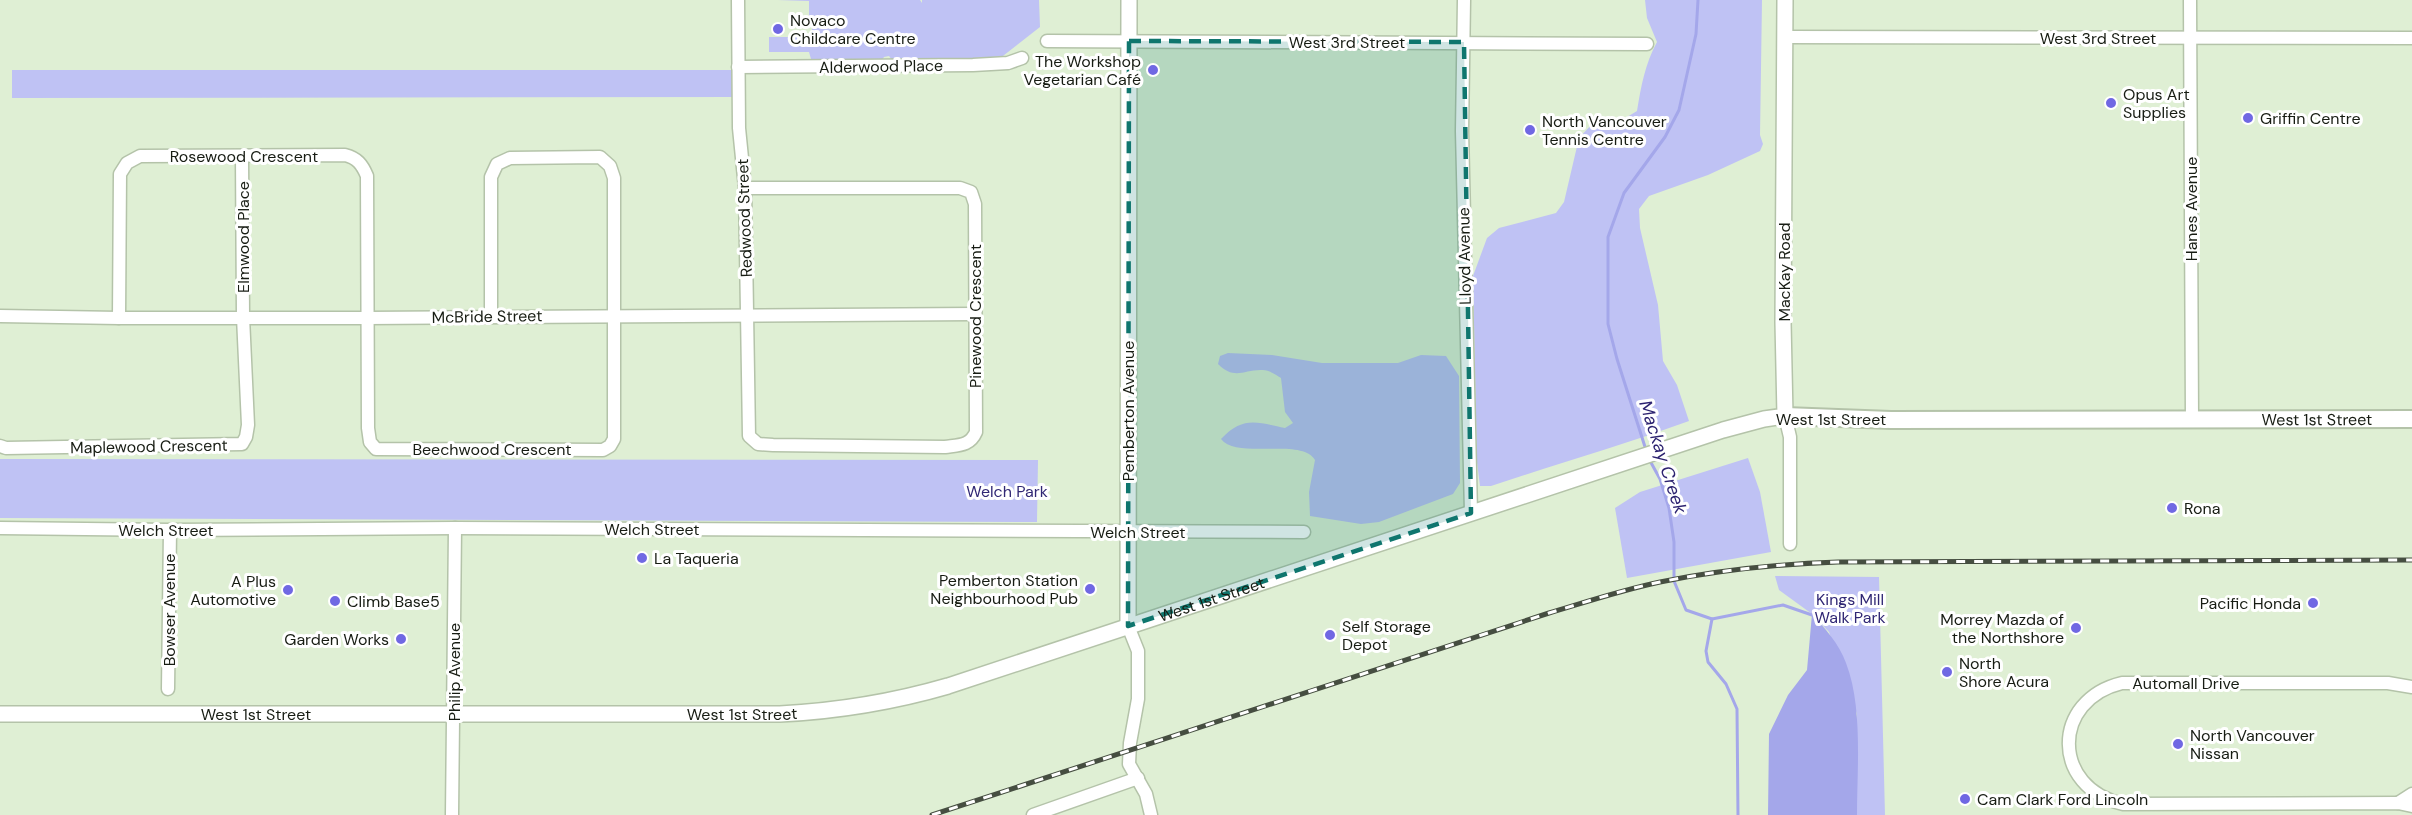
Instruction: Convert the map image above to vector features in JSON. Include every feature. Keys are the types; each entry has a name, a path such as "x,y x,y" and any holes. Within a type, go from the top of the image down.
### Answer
{"main road":[{"name":"West 1st Street","path":"1785,416 1891,420 2412,419"}],"street":[{"name":"Redwood Street","path":"738,0 739,128 745,188 749,436"},
{"name":"Pemberton Avenue","path":"1129,0 1128,626 1137,651 1138,699 1130,743 1129,764 1146,794 1152,815"},
{"name":"Lloyd Avenue","path":"1464,0 1462,141 1471,513"},
{"name":"MacKay Road","path":"1785,0 1783,322 1785,416 1790,437 1790,544"},
{"name":"Hanes Avenue","path":"2190,0 2192,419"},
{"name":"West 3rd Street","path":"1785,38 2412,38"},
{"name":"West 3rd Street","path":"1047,41 1647,44"},
{"name":"Alderwood Place","path":"738,67 973,65 1008,63 1022,58"},
{"name":"Rosewood Crescent","path":"119,318 120,174 127,164 140,156 345,155 354,158 364,168 367,176 367,318"},
{"name":"Elmwood Place","path":"243,157 243,317"},
{"path":"490,316 491,177 496,164 510,158 589,157 600,157 610,166 615,178 614,316"},
{"name":"Pinewood Crescent","path":"745,188 960,188 971,192 975,204 976,432 972,440 967,444 945,447 759,444 749,436"},
{"name":"McBride Street","path":"0,316 367,318 974,314"},
{"name":"Beechwood Crescent","path":"367,318 368,428 369,442 376,449 603,450 610,446 614,439 614,316"},
{"name":"Maplewood Crescent","path":"0,446 6,448 242,444 248,425 243,317"},
{"name":"West 1st Street","path":"0,714 780,714 831,711 928,692 1736,426 1785,416"},
{"name":"Welch Street","path":"0,528 1304,532"},
{"name":"Philip Avenue","path":"452,815 455,528"},
{"name":"Bowser Avenue","path":"168,689 170,530"},
{"name":"Automall Drive","path":"2412,687 2388,682 2122,683 2097,692 2086,702 2078,712 2070,733 2070,756 2074,767 2086,785 2099,796 2123,804 2398,803 2412,806"},
{"path":"1033,815 1138,778"},
{"path":"2398,803 2412,794"}],"highlighted area":[{"path":"1129,41 1464,42 1471,513 1128,626"}],"green space":[{"path":"778,0 920,0 922,3 922,0 1039,0 1040,27 999,59 892,60 889,56 882,60 818,60 811,59 809,52 769,52 769,37 810,37 812,33 812,25 809,25 809,1"},
{"path":"1645,0 1762,0 1760,135 1763,144 1760,151 1708,175 1649,196 1639,209 1640,228 1658,305 1663,361 1677,385 1689,421 1491,486 1480,486 1477,462 1473,276 1487,238 1499,228 1556,213 1564,202 1579,138 1594,122 1622,120 1637,111 1646,67 1657,42 1647,18"},
{"path":"12,70 736,70 737,97 12,98"},
{"path":"1228,353 1272,355 1322,363 1398,363 1421,355 1446,356 1459,376 1460,483 1453,494 1379,522 1361,524 1310,516 1309,492 1315,460 1308,453 1284,449 1241,448 1229,445 1221,439 1243,424 1258,423 1285,428 1293,423 1285,412 1281,378 1265,370 1230,372 1218,364 1220,356"},
{"path":"1748,458 1760,492 1771,552 1627,578 1615,508 1640,492"},
{"name":"Welch Park","path":"0,459 1038,460 1037,522 0,518"},
{"name":"Kings Mill Walk Park","path":"1775,576 1879,577 1885,815 1857,815 1857,714 1829,632 1812,614 1779,590"}],"shaded area":[{"path":"1812,614 1840,649 1851,680 1858,738 1857,815 1768,815 1769,734 1788,695 1807,670"}],"waterway":[{"name":"Mackay Creek","path":"1646,450 1608,324 1608,237 1624,193 1665,137 1679,110 1696,34 1698,0"},
{"name":"Mackay Creek","path":"1649,459 1660,479 1669,508 1674,542 1674,581 1686,610 1712,619 1783,605 1812,615"},
{"path":"1712,619 1706,651 1708,662 1726,684 1737,709 1738,815"}],"railway":[{"path":"932,815 1549,613 1632,589 1704,574 1793,564 1838,562 2412,560"}],"place":[{"name":"Novaco Childcare Centre","path":"778,29"},
{"name":"The Workshop Vegetarian Café","path":"1153,70"},
{"name":"Opus Art Supplies","path":"2111,103"},
{"name":"Griffin Centre","path":"2248,118"},
{"name":"North Vancouver Tennis Centre","path":"1530,130"},
{"name":"Rona","path":"2172,508"},
{"name":"La Taqueria","path":"642,558"},
{"name":"Pemberton Station Neighbourhood Pub","path":"1090,589"},
{"name":"A Plus Automotive","path":"288,590"},
{"name":"Climb Base5","path":"335,601"},
{"name":"Pacific Honda","path":"2313,603"},
{"name":"Morrey Mazda of the Northshore","path":"2076,628"},
{"name":"Self Storage Depot","path":"1330,635"},
{"name":"Garden Works","path":"401,639"},
{"name":"North Shore Acura","path":"1947,672"},
{"name":"North Vancouver Nissan","path":"2178,744"},
{"name":"Cam Clark Ford Lincoln","path":"1965,799"}]}
